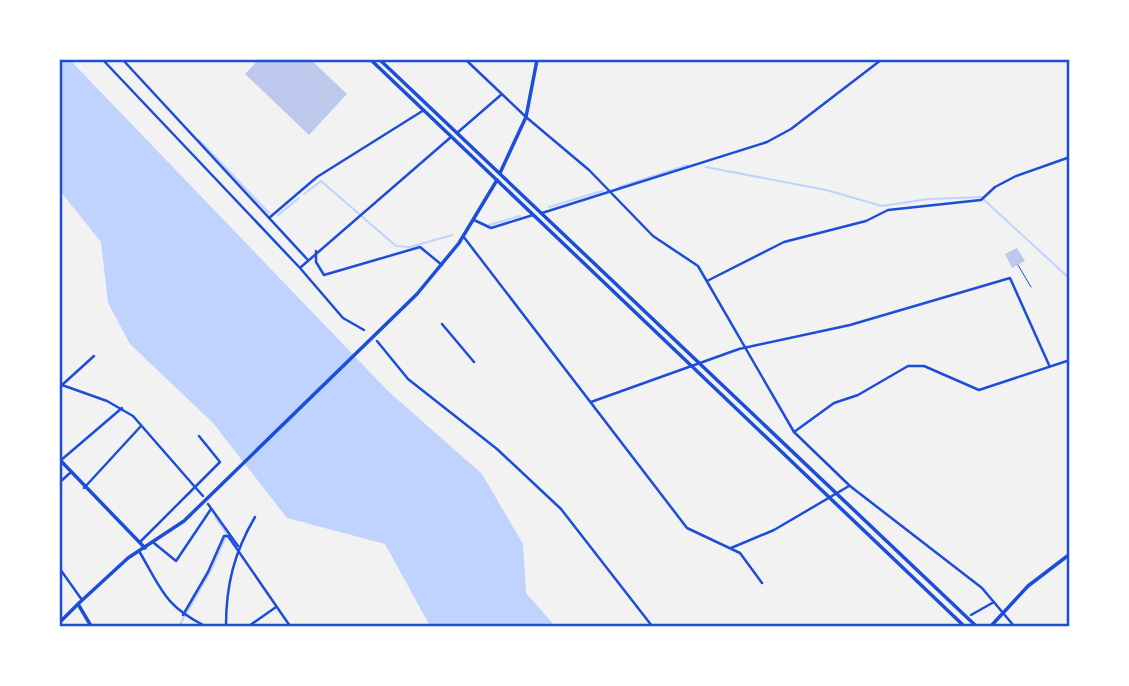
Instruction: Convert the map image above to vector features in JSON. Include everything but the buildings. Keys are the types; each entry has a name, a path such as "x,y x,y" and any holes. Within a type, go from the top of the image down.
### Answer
{"main road":[{"path":"370,60 964,626"},
{"path":"380,60 976,626"},
{"path":"60,622 120,564 184,521 377,333 442,265 473,222 497,180 526,117 537,60"},
{"path":"60,460 84,488 145,548"},
{"path":"991,626 1028,586 1069,554"},
{"path":"80,602 91,626"}],"street":[{"path":"103,60 300,268 343,318 364,330"},
{"path":"123,60 286,233 307,259"},
{"path":"467,60 526,117 613,193 653,236 698,266 794,432 850,486 975,582 1014,626"},
{"path":"542,212 613,193 767,142 791,129 881,60"},
{"path":"457,133 502,94"},
{"path":"269,218 317,177 424,110"},
{"path":"300,268 316,251 452,137"},
{"path":"708,281 753,256 806,235 866,221 888,210 981,200 995,187 1069,157"},
{"path":"299,192 303,197"},
{"path":"473,222 491,228 533,215"},
{"path":"463,235 687,528 740,553 762,583"},
{"path":"316,251 316,262 324,275 420,247 442,265"},
{"path":"591,402 744,349 850,325 1010,278 1049,365"},
{"path":"443,324 474,362"},
{"path":"377,341 408,379 484,438 548,496 597,553 652,626"},
{"path":"94,356 61,386 122,408 142,425 203,496"},
{"path":"794,432 834,403 858,395 908,366 924,366 979,390 1069,360"},
{"path":"60,460 122,408"},
{"path":"84,488 142,425"},
{"path":"139,542 220,462 199,436"},
{"path":"60,482 70,473"},
{"path":"732,548 774,530 850,486"},
{"path":"208,504 290,626"},
{"path":"154,542 176,561 211,509"},
{"path":"226,626 227,588 238,548 255,517"},
{"path":"183,615 208,572 224,536 229,535"},
{"path":"139,551 171,606 205,626"},
{"path":"60,569 80,602"},
{"path":"971,615 994,602"},
{"path":"249,626 276,607"}],"path":[{"path":"1018,265 1031,287"},
{"path":"1010,278 1021,270"}],"water":[{"path":"60,60 70,60 388,391 482,474 523,544 526,593 555,626 430,626 385,544 287,518 213,423 130,344 108,303 101,242 60,191"}],"waterway":[{"path":"199,140 269,213"},
{"path":"619,187 688,165"},
{"path":"706,167 826,190 882,206 928,199 981,197 1070,279"},
{"path":"304,194 321,181 396,246 410,247 452,235"},
{"path":"549,207 602,191"},
{"path":"278,215 299,198"},
{"path":"489,225 520,216"},
{"path":"179,626 210,572 227,534 215,517"}]}
